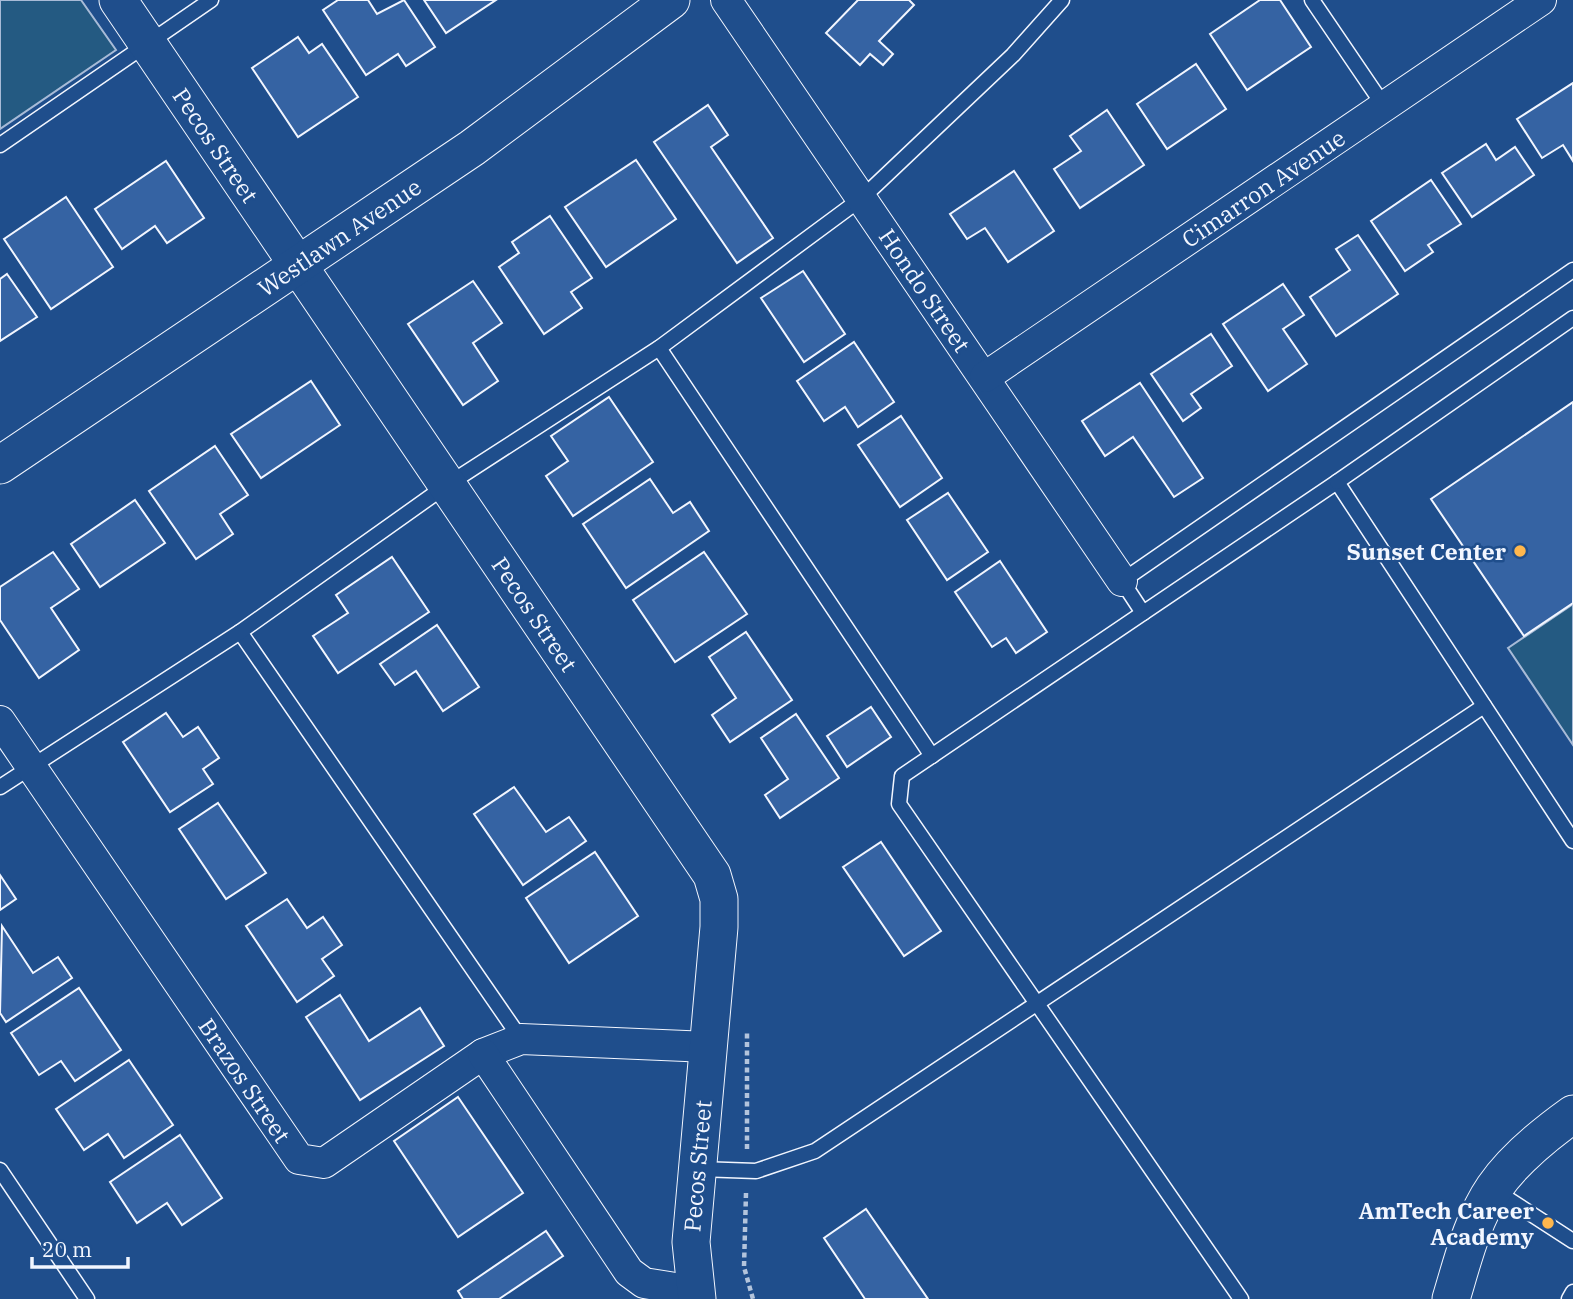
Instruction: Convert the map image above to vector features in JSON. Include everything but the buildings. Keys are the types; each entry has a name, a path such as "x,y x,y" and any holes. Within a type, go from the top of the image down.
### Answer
{"street":[{"name":"Pecos Street","path":"118,0 712,875 719,899 709,1047 695,1169 691,1241 695,1295"},
{"name":"Westlawn Avenue","path":"0,464 472,148 671,0"},
{"name":"Hondo Street","path":"726,0 1122,581"},
{"name":"Cimarron Avenue","path":"985,377 1541,0"},
{"name":"Brazos Street","path":"0,721 299,1159 324,1163 483,1054 521,1038"},
{"path":"521,1038 709,1047"},
{"path":"483,1054 629,1272 644,1283 695,1295"},
{"path":"1451,1299 1468,1245 1493,1189 1553,1128 1573,1114"}],"lane":[{"path":"0,145 211,0"},
{"path":"0,787 240,632 447,485 659,348 862,198 1013,55 1062,0"},
{"path":"1312,0 1384,106"},
{"path":"1143,612 1122,581 1573,270"},
{"path":"1241,1299 899,804 902,776 1337,482 1573,318"},
{"path":"659,348 932,756"},
{"path":"1337,482 1573,841"},
{"path":"240,632 521,1038"},
{"path":"695,1169 756,1171 815,1151 1484,706"},
{"path":"0,1170 87,1299"},
{"path":"1493,1189 1573,1241"},
{"path":"1569,1299 1573,1292"}],"path":[{"path":"747,1026 744,1267 753,1299"}],"shaded area":[{"path":"0,0 81,0 116,50 0,129"},
{"path":"1573,604 1573,745 1508,648"}],"place":[{"name":"Sunset Center","path":"1520,551"},
{"name":"AmTech Career Academy","path":"1548,1223"}]}
